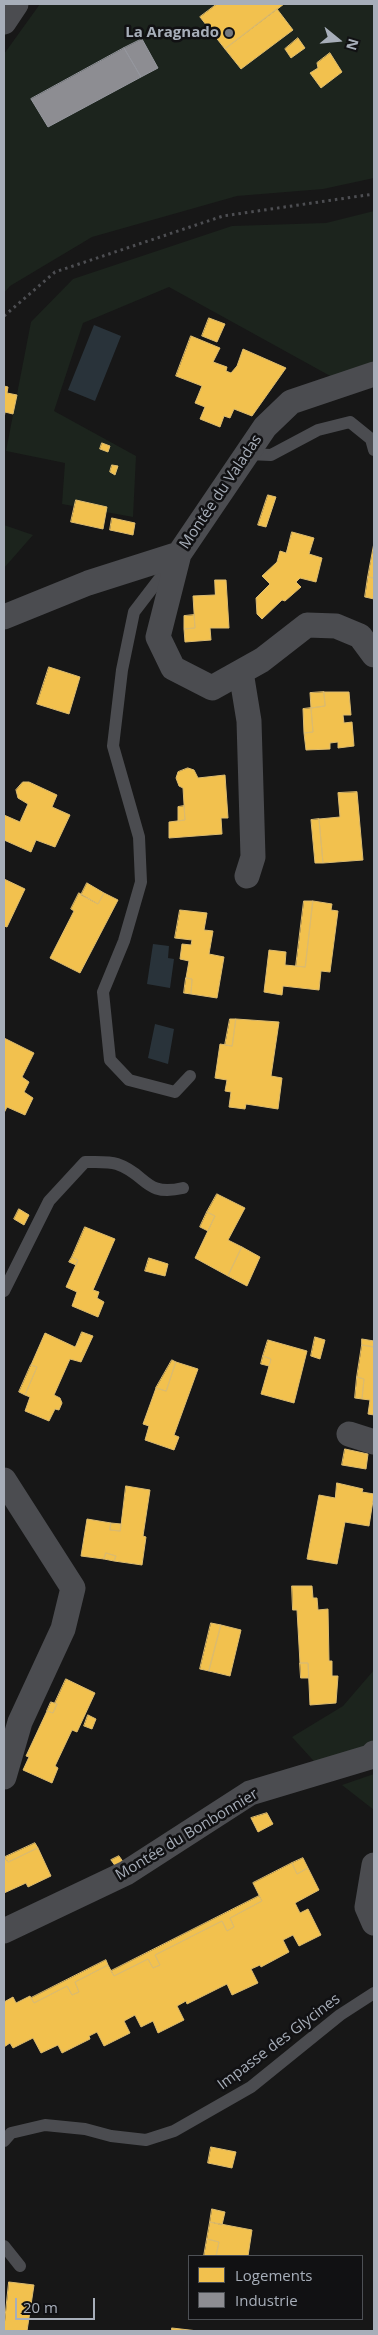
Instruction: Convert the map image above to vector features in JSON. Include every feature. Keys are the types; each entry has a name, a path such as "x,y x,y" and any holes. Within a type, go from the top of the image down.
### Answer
{"street":[{"path":"4,22 16,4"},
{"name":"Montée du Valadas","path":"4,617 88,583 179,554 265,427 291,402 374,374"},
{"path":"179,554 158,637 173,668 212,688 262,660 306,625 336,626 360,636 374,655"},
{"path":"241,672 249,722 253,857 247,876"},
{"path":"349,1434 374,1442"},
{"path":"4,1480 73,1588 63,1629 20,1722 4,1777"},
{"name":"Montée du Bonbonnier","path":"4,1931 126,1873 250,1794 370,1757 374,1754"},
{"path":"374,1865 367,1907 374,1923"}],"lane":[{"path":"248,454 271,455 318,430 350,422 371,439 374,450"},
{"path":"179,554 134,612 122,670 114,746 139,837 142,882 124,941 102,992 110,1060 129,1080 175,1092 190,1076"},
{"path":"4,1291 49,1201 85,1162 116,1163 134,1173 150,1187 166,1192 183,1188"},
{"name":"Impasse des Glycines","path":"4,2141 11,2133 44,2125 85,2129 111,2136 146,2140 174,2131 251,2087 340,2015 374,1994"},
{"path":"4,2246 20,2266"}],"path":[{"path":"4,316 55,272 223,216 374,194"}],"shaded area":[{"path":"40,4 374,4 374,178 323,189 237,196 92,237 10,286 4,293 4,54"},
{"path":"374,211 374,366 343,383 169,287 83,323 54,411 136,456 133,517 62,504 65,463 6,451 31,322 73,279 232,226 326,223"},
{"path":"94,325 121,336 95,401 68,390"},
{"path":"4,525 33,535 4,568"},
{"path":"153,944 169,946 168,958 174,959 170,988 147,984"},
{"path":"155,1024 174,1029 168,1064 148,1058"},
{"path":"374,1670 374,1743 321,1769 292,1737 343,1706"},
{"path":"374,1774 374,1810 342,1785"}],"building: Logements":[{"name":"La Aragnado","path":"217,4 284,4 225,49 200,17"},
{"path":"277,9 293,30 241,69 225,49"},
{"path":"298,38 305,48 291,58 285,49"},
{"path":"330,53 342,72 321,88 310,73 318,68 317,63"},
{"path":"209,318 225,324 217,342 202,336"},
{"path":"191,336 220,348 213,362 227,367 226,371 231,373 237,366 243,349 286,368 252,416 234,409 230,418 224,416 220,427 200,419 205,407 195,403 202,386 176,376"},
{"path":"4,386 8,387 7,393 17,395 13,414 5,412 4,419"},
{"path":"102,443 110,446 108,452 100,449"},
{"path":"112,465 118,466 115,475 110,472"},
{"path":"268,495 276,497 266,527 258,525"},
{"path":"76,500 107,507 103,529 71,522"},
{"path":"112,518 135,523 133,535 110,530"},
{"path":"292,532 314,538 309,554 322,558 316,582 300,578 296,582 301,587 285,601 282,600 262,619 257,614 256,598 270,584 262,576 277,562 280,551 286,553"},
{"path":"374,543 374,578 368,577"},
{"path":"368,577 374,578 374,599 365,597"},
{"path":"215,580 226,580 229,628 210,628 211,640 185,642 184,629 195,628 193,596 215,595"},
{"path":"194,615 195,628 184,629 184,616"},
{"path":"49,667 80,677 69,714 37,704"},
{"path":"324,692 325,706 311,708 310,693"},
{"path":"324,692 349,692 351,715 343,715 344,723 352,722 354,746 338,748 338,742 330,743 330,749 306,750 304,733 313,732 311,708 325,706"},
{"path":"311,708 313,732 304,733 303,709"},
{"path":"188,768 194,770 198,778 225,775 228,818 221,818 222,834 169,838 169,822 185,820 183,788 179,786 176,778 178,772"},
{"path":"23,782 29,782 57,795 52,807 70,815 55,847 36,840 31,852 4,840 4,815 20,822 28,804 18,798 16,790"},
{"path":"357,792 363,860 323,863 319,819 340,817 338,793"},
{"path":"184,806 185,820 178,821 178,807"},
{"path":"319,819 323,863 315,863 311,820"},
{"path":"4,879 25,889 7,927 4,926"},
{"path":"87,883 104,893 98,904 81,895"},
{"path":"79,893 98,904 104,893 118,900 80,973 50,958 74,911 71,909"},
{"path":"304,901 313,901 305,967 296,966"},
{"path":"313,901 332,904 331,910 338,911 330,972 321,971 319,990 283,986 282,995 264,992 269,950 286,952 285,965 305,967"},
{"path":"180,910 207,913 204,930 213,931 209,954 224,957 217,998 191,994 192,979 186,978 189,961 180,959 182,944 191,945 192,940 175,938"},
{"path":"186,978 192,979 191,994 184,993"},
{"path":"230,1019 236,1019 232,1046 225,1045"},
{"path":"236,1019 279,1022 271,1076 282,1078 278,1109 246,1104 245,1109 229,1107 231,1092 225,1091 227,1080 215,1078 220,1044 232,1046"},
{"path":"4,1038 34,1053 22,1077 29,1082 24,1092 33,1098 25,1115 7,1107 4,1113"},
{"path":"217,1194 245,1208 228,1240 242,1247 228,1276 195,1258 215,1216 207,1212"},
{"path":"19,1209 29,1215 24,1225 14,1219"},
{"path":"207,1212 215,1216 208,1231 200,1227"},
{"path":"85,1227 115,1239 93,1290 99,1292 97,1298 104,1302 98,1317 72,1306 77,1292 66,1287 78,1260 72,1257"},
{"path":"242,1247 260,1257 247,1286 228,1276"},
{"path":"72,1257 78,1260 76,1265 69,1262"},
{"path":"149,1258 168,1264 165,1276 145,1271"},
{"path":"82,1332 93,1336 81,1362 70,1359 54,1395 60,1398 62,1403 59,1410 55,1409 49,1421 25,1411 30,1397 25,1395 37,1367 31,1365 45,1333 75,1347"},
{"path":"315,1337 325,1340 320,1359 311,1356"},
{"path":"362,1339 374,1341 374,1347 362,1345"},
{"path":"268,1340 307,1351 294,1403 261,1394 271,1359 263,1356"},
{"path":"362,1345 374,1347 374,1415 368,1414 370,1400 362,1399 364,1379 357,1377"},
{"path":"263,1356 271,1359 269,1366 261,1364"},
{"path":"172,1360 176,1362 166,1391 156,1388"},
{"path":"176,1362 198,1369 174,1435 179,1437 174,1450 145,1440 149,1426 143,1424 156,1388 166,1391"},
{"path":"31,1365 37,1367 25,1395 19,1392"},
{"path":"357,1377 364,1379 362,1399 355,1398"},
{"path":"345,1449 368,1454 366,1469 342,1465"},
{"path":"337,1483 363,1489 362,1492 374,1494 369,1526 345,1522 337,1564 307,1559 319,1495 335,1498"},
{"path":"126,1486 150,1490 143,1536 146,1537 142,1565 114,1561 116,1556 106,1553 104,1559 81,1556 87,1519 111,1523 110,1530 120,1531"},
{"path":"111,1523 121,1524 120,1531 110,1530"},
{"path":"106,1553 116,1556 114,1561 104,1559"},
{"path":"292,1586 312,1586 313,1598 317,1598 318,1610 328,1609 329,1661 332,1661 332,1676 338,1676 336,1703 310,1705 308,1663 300,1663 297,1610 293,1610"},
{"path":"211,1623 221,1625 209,1671 200,1669"},
{"path":"221,1625 241,1630 230,1676 209,1671"},
{"path":"300,1663 308,1663 309,1678 301,1678"},
{"path":"66,1679 95,1693 77,1732 72,1730 55,1766 58,1768 52,1783 23,1770 29,1757 26,1756 47,1711 53,1713 57,1704 55,1703"},
{"path":"51,1702 57,1704 53,1713 47,1711"},
{"path":"88,1715 96,1719 92,1729 84,1726"},
{"path":"267,1813 273,1824 258,1832 251,1818"},
{"path":"35,1843 38,1848 8,1862 5,1857"},
{"path":"38,1848 51,1876 28,1887 26,1883 4,1893 4,1857 8,1862"},
{"path":"119,1856 124,1863 116,1867 111,1860"},
{"path":"303,1858 308,1868 297,1874 292,1863"},
{"path":"292,1863 297,1874 308,1868 319,1890 295,1903 300,1913 308,1909 321,1935 299,1946 293,1935 283,1940 289,1952 261,1967 260,1965 251,1969 258,1983 232,1995 227,1984 187,2004 186,2001 177,2006 184,2020 158,2033 153,2021 141,2027 135,2015 124,2021 130,2033 104,2046 97,2032 89,2036 90,2039 62,2053 58,2045 41,2053 33,2038 13,2048 10,2043 4,2047 4,2002 13,1997 16,2003 30,1996 34,2003 67,1986 72,1995 79,1992 75,1982 108,1965 114,1976 148,1959 153,1968 160,1965 155,1955 222,1921 227,1931 234,1927 230,1918 262,1901 253,1883"},
{"path":"259,1896 262,1901 230,1918 234,1927 227,1931 222,1921 155,1955 160,1965 153,1968 148,1959 114,1976 111,1971"},
{"path":"106,1960 108,1965 75,1982 79,1992 72,1995 67,1986 34,2003 31,1998"},
{"path":"211,2147 236,2152 232,2168 208,2163"},
{"path":"212,2209 225,2212 222,2225 210,2222"},
{"path":"210,2222 252,2230 248,2255 216,2255 219,2242 207,2239"},
{"path":"207,2239 219,2242 216,2255 204,2255"},
{"path":"9,2282 34,2285 27,2331 4,2331"},
{"path":"172,2328 198,2331 172,2331"}],"building: Industrie":[{"path":"142,39 158,68 141,77 124,48"},
{"path":"124,48 141,77 48,127 31,99"}],"place":[{"name":"La Aragnado","path":"229,33"}]}
